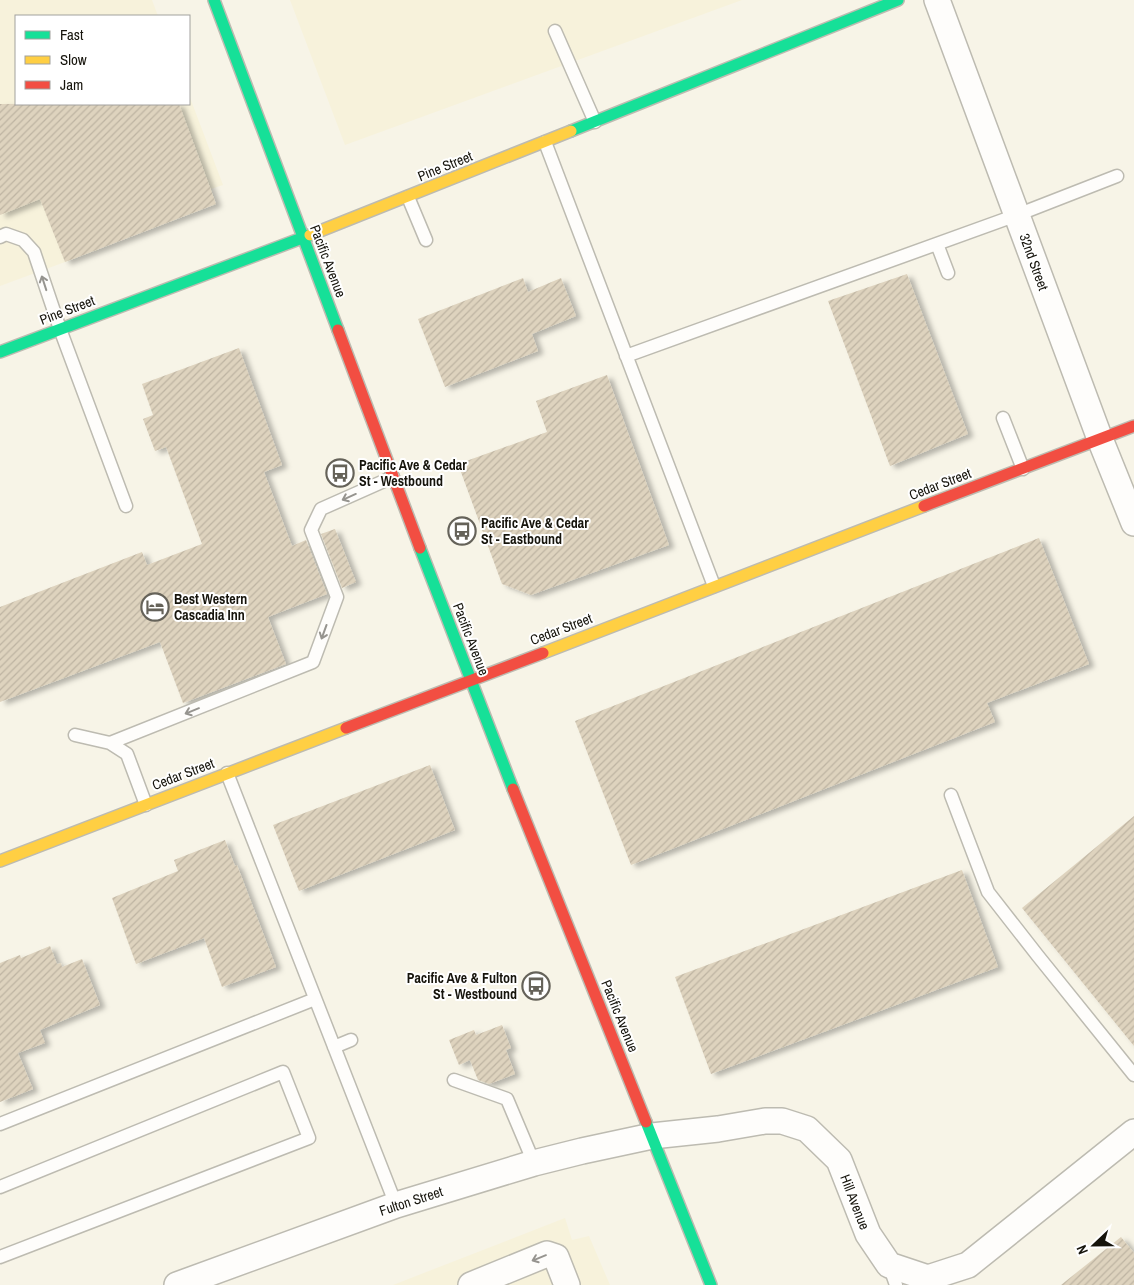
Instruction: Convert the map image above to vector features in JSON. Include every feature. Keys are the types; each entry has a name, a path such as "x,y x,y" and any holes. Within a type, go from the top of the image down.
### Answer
{"street":[{"name":"Pacific Avenue","path":"214,0 470,680 711,1285"},
{"name":"Pine Street","path":"0,352 408,197 898,0"},
{"name":"32nd Street","path":"937,0 1100,439 1134,523"},
{"name":"Cedar Street","path":"0,861 1134,426"},
{"name":"Hill Avenue","path":"652,1136 718,1129 765,1121 782,1121 807,1129 839,1160 868,1234 892,1275 928,1278 968,1265 1134,1132"},
{"name":"Fulton Street","path":"176,1285 396,1205 534,1163 652,1136"},
{"path":"471,1285 547,1254 556,1257 567,1285"}],"lane":[{"path":"555,31 595,122"},
{"path":"546,142 714,586"},
{"path":"626,356 1017,215 1117,176"},
{"path":"408,197 426,240"},
{"path":"0,237 6,234 22,240 34,252 60,329 126,506"},
{"path":"937,244 948,272"},
{"path":"1002,418 1022,469"},
{"path":"110,743 313,662 337,597 311,530 321,509 393,477"},
{"path":"75,735 110,743 127,754 146,805"},
{"path":"227,773 334,1047 367,1115 396,1205"},
{"path":"951,795 988,892 1134,1075"},
{"path":"0,1124 315,999"},
{"path":"334,1047 351,1040"},
{"path":"0,1186 283,1072 309,1138 0,1257"},
{"path":"454,1080 507,1099 534,1163"}],"shaded area":[{"path":"0,0 152,0 158,15 15,15 15,105 190,105 190,98 223,185 211,189 215,202 0,286"},
{"path":"290,0 742,0 345,145"},
{"path":"565,1218 572,1240 589,1236 610,1285 393,1285"}],"building":[{"path":"0,104 179,105 216,204 65,262 40,199 0,215"},
{"path":"907,274 968,434 890,466 828,301"},
{"path":"523,278 528,292 561,278 576,316 532,334 538,351 445,387 418,319"},
{"path":"239,348 282,465 264,472 292,546 306,540 327,594 268,617 286,664 183,703 160,642 0,702 0,607 142,552 147,565 202,544 166,447 155,451 143,419 153,415 142,384"},
{"path":"607,375 669,545 531,595 502,584 458,464 547,432 536,401"},
{"path":"335,529 356,582 342,588 321,534"},
{"path":"1039,538 1089,664 987,703 995,722 631,865 575,721"},
{"path":"430,765 455,830 299,891 273,825"},
{"path":"1134,816 1134,1046 1022,908"},
{"path":"225,840 235,866 237,865 276,967 222,987 204,938 136,964 112,898 178,871 174,860"},
{"path":"962,870 998,967 711,1074 675,977"},
{"path":"50,946 57,964 61,963 62,967 82,959 100,1005 40,1030 45,1043 18,1053 33,1089 0,1102 0,963 20,955 21,958"},
{"path":"502,1025 511,1048 506,1050 515,1074 489,1084 478,1080 470,1060 459,1065 449,1040 474,1030 476,1035"},
{"path":"1121,1237 1134,1253 1134,1285 1061,1285"}],"traffic: fast":[{"path":"214,0 338,330"},
{"path":"571,131 898,0"},
{"path":"0,352 310,235"},
{"path":"420,548 513,789"},
{"path":"646,1122 711,1285"}],"traffic: slow":[{"path":"310,235 571,131"},
{"path":"543,653 924,506"},
{"path":"0,861 346,728"}],"traffic: jam":[{"path":"338,330 420,548"},
{"path":"924,506 1134,426"},
{"path":"346,728 543,653"},
{"path":"513,789 646,1122"}],"place":[{"name":"Pacific Ave & Cedar St - Westbound","path":"340,473"},
{"name":"Pacific Ave & Cedar St - Eastbound","path":"462,531"},
{"name":"Best Western Cascadia Inn","path":"155,607"},
{"name":"Pacific Ave & Fulton St - Westbound","path":"536,986"}]}
